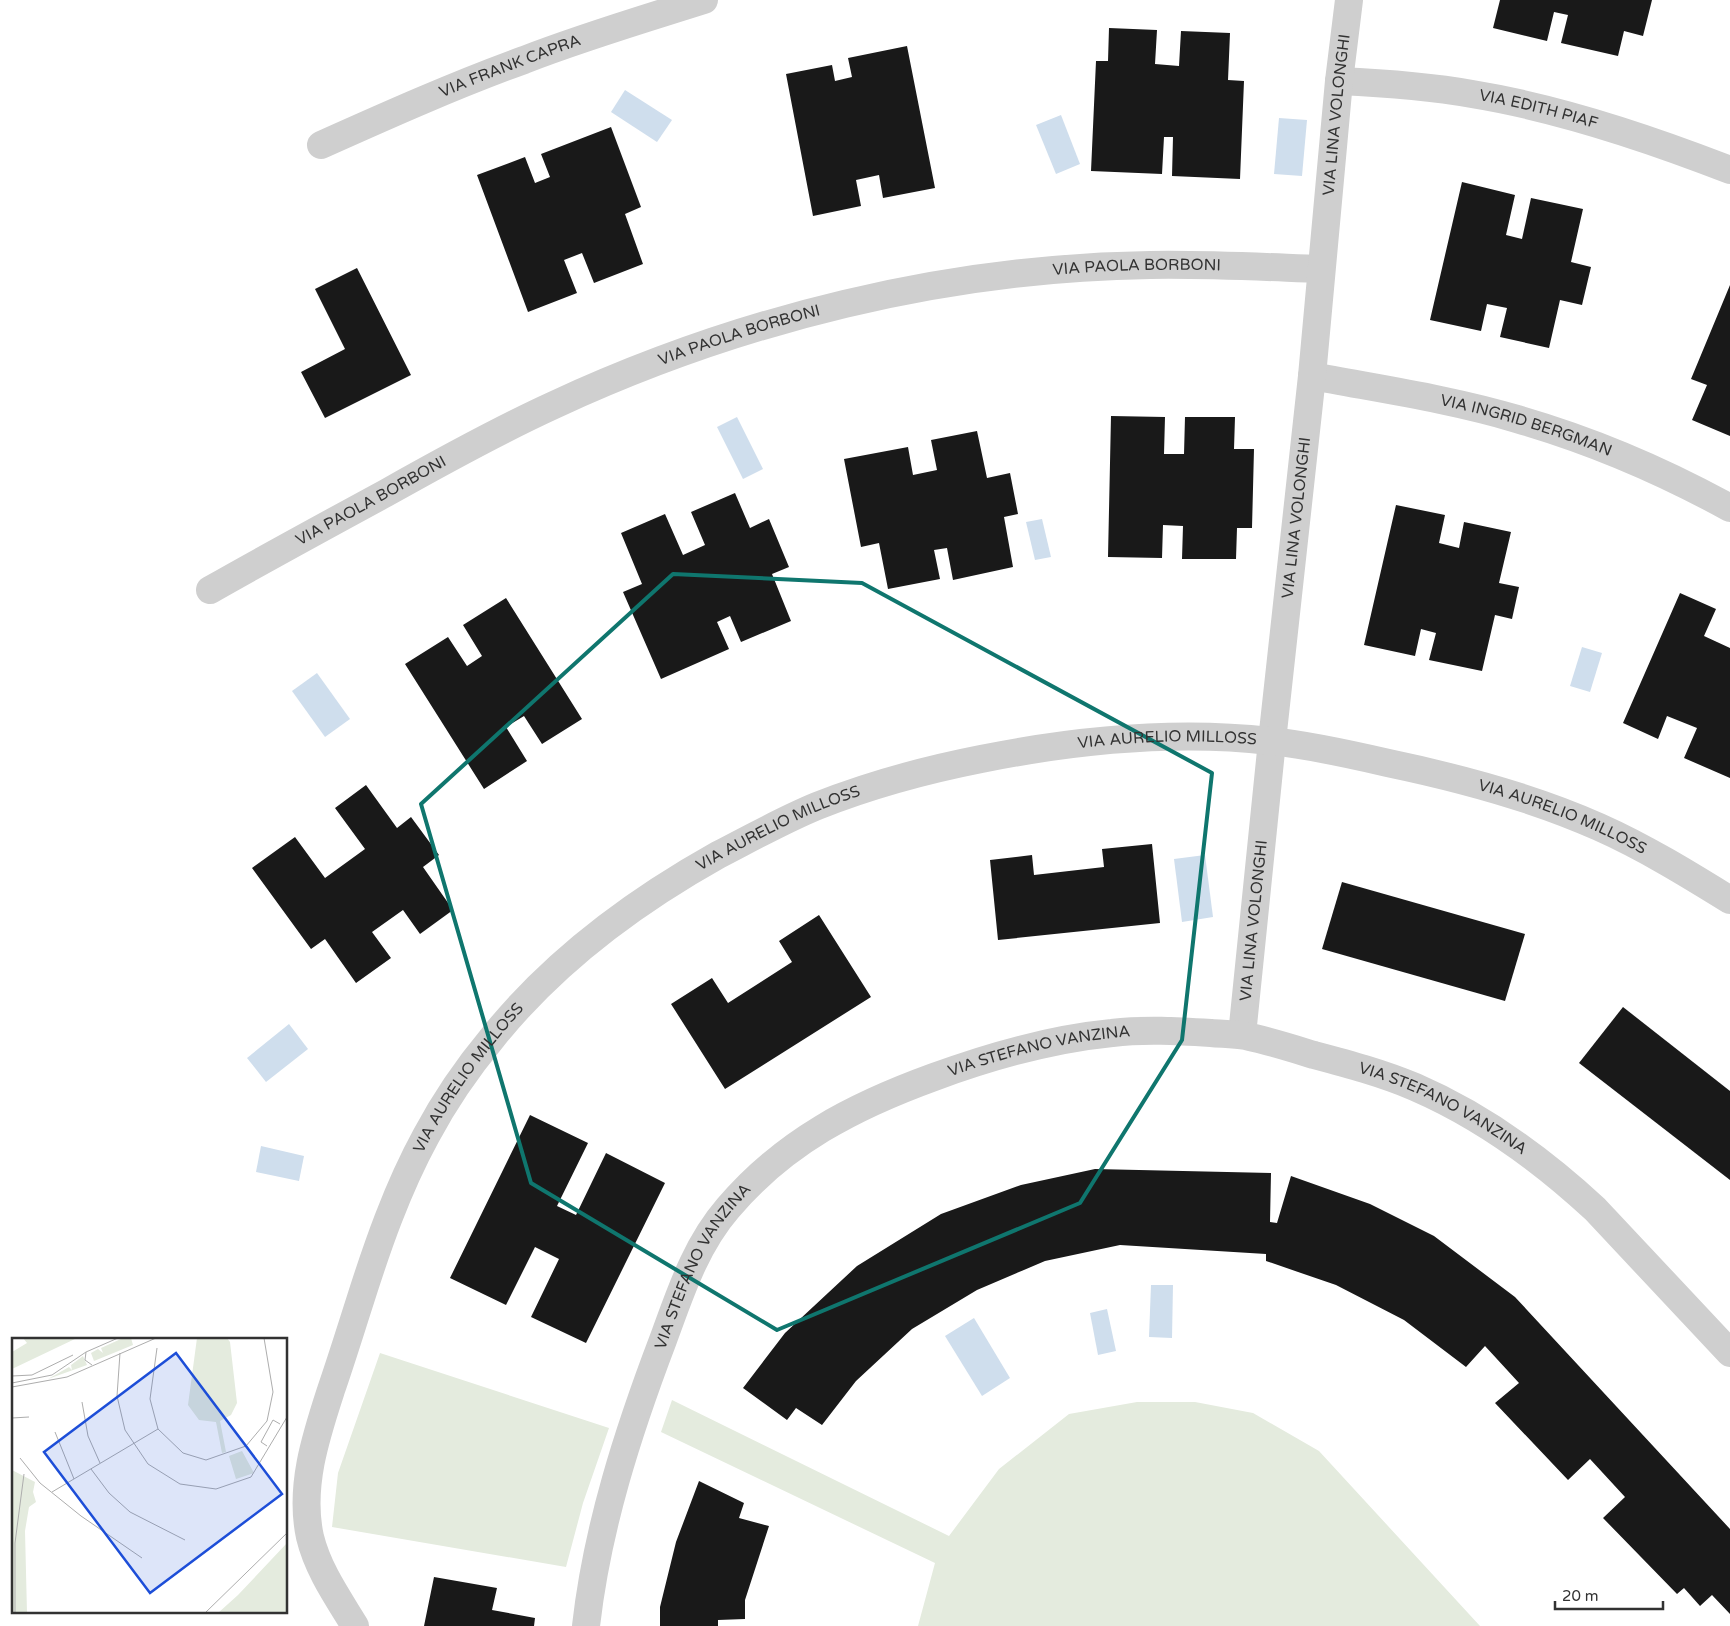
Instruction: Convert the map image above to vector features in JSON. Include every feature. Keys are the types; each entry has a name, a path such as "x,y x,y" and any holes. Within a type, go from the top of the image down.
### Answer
{"street":[{"name":"VIA FRANK CAPRA","path":"321,145 516,62 704,0"},
{"name":"VIA LINA VOLONGHI","path":"1242,1035 1312,376 1321,269 1349,0"},
{"name":"VIA EDITH PIAF","path":"1340,81 1422,87 1472,94 1519,104 1670,147 1730,170"},
{"name":"VIA PAOLA BORBONI","path":"210,590 446,460 554,404 660,361 760,326 812,311 943,284 1027,273 1148,265 1321,269"},
{"name":"VIA INGRID BERGMAN","path":"1312,376 1456,403 1543,427 1630,460 1730,508"},
{"name":"VIA AURELIO MILLOSS","path":"356,1626 329,1585 310,1534 308,1517 309,1478 319,1428 377,1249 388,1218 428,1133 470,1067 491,1039 537,988 590,940 643,901 676,880 782,821 854,792 916,773 1025,750 1143,737 1208,736 1272,741 1429,771 1532,801 1627,840 1730,900"},
{"name":"VIA STEFANO VANZINA","path":"586,1626 595,1565 623,1455 654,1363 690,1268 709,1233 726,1209 770,1165 802,1140 864,1106 913,1084 1011,1052 1064,1040 1114,1032 1182,1032 1242,1035 1378,1073 1413,1086 1443,1100 1499,1132 1548,1168 1595,1209 1730,1353"}],"highlighted area":[{"path":"673,574 862,583 1212,773 1182,1040 1080,1203 777,1330 531,1183 421,804"}],"shaded area":[{"path":"380,1353 609,1428 583,1503 566,1567 332,1527 338,1473"},
{"path":"672,1400 949,1536 999,1469 1069,1414 1137,1402 1195,1402 1253,1413 1319,1451 1480,1626 918,1626 935,1563 661,1432"}],"water":[{"path":"625,90 672,120 657,142 611,112"},
{"path":"1061,115 1080,164 1056,174 1036,125"},
{"path":"1279,118 1307,120 1302,176 1274,174"},
{"path":"737,417 763,469 743,479 717,427"},
{"path":"1042,519 1051,557 1035,560 1026,522"},
{"path":"1582,647 1602,653 1590,692 1570,686"},
{"path":"317,673 350,719 325,737 292,691"},
{"path":"1205,855 1213,917 1182,922 1174,859"},
{"path":"289,1024 308,1049 266,1082 247,1058"},
{"path":"261,1146 304,1156 299,1181 256,1172"},
{"path":"1151,1285 1173,1285 1172,1338 1149,1337"},
{"path":"1107,1309 1116,1351 1098,1355 1090,1313"},
{"path":"974,1318 1010,1378 982,1396 945,1336"}],"building":[{"path":"1500,0 1652,0 1643,36 1624,31 1618,56 1561,43 1568,15 1554,12 1547,41 1493,28"},
{"path":"1109,28 1157,30 1155,64 1179,66 1181,31 1230,33 1228,80 1244,81 1240,179 1172,176 1173,137 1164,137 1162,174 1091,171 1096,61 1108,61"},
{"path":"907,46 935,188 883,198 879,175 856,180 861,206 813,216 786,74 832,65 835,81 852,77 848,58"},
{"path":"611,127 641,207 625,214 643,264 594,283 582,253 564,260 577,293 528,312 477,175 525,157 535,183 550,177 541,154"},
{"path":"1462,182 1515,195 1506,235 1522,239 1531,198 1583,209 1571,262 1591,267 1582,305 1560,300 1549,348 1500,337 1507,308 1487,304 1481,331 1430,320"},
{"path":"357,268 411,375 325,418 301,372 345,349 315,289"},
{"path":"1730,285 1730,436 1692,420 1707,385 1691,379"},
{"path":"1111,416 1165,417 1164,454 1184,454 1185,417 1235,417 1234,449 1254,449 1252,528 1237,528 1236,559 1182,559 1183,526 1163,525 1162,558 1108,557"},
{"path":"977,431 987,478 1010,473 1018,514 1004,517 1013,567 953,580 947,548 934,550 940,579 888,589 879,543 861,547 844,459 908,447 913,475 937,470 931,440"},
{"path":"735,493 750,528 769,519 789,567 772,574 791,621 741,642 730,616 717,622 729,649 661,679 623,592 642,584 621,533 665,514 683,555 705,545 691,512"},
{"path":"1396,505 1445,515 1439,543 1459,548 1464,522 1511,532 1499,583 1519,587 1512,619 1495,615 1482,671 1429,660 1436,633 1421,629 1415,656 1364,645"},
{"path":"1680,593 1716,609 1704,636 1730,648 1730,778 1684,758 1697,728 1667,716 1658,739 1623,723"},
{"path":"506,598 582,719 542,744 524,716 506,727 527,761 484,789 405,664 448,637 467,666 482,656 463,625"},
{"path":"366,785 397,828 411,817 439,855 423,867 453,910 420,934 403,910 372,932 391,958 356,983 325,939 311,949 252,868 295,837 325,878 365,849 335,808"},
{"path":"1152,844 1160,923 998,940 990,860 1032,855 1034,875 1104,867 1102,849"},
{"path":"1342,882 1525,934 1505,1001 1322,949"},
{"path":"819,915 871,997 725,1089 671,1004 712,978 728,1003 792,962 779,941"},
{"path":"1623,1007 1730,1091 1730,1180 1579,1063"},
{"path":"530,1115 588,1143 557,1206 576,1215 606,1153 665,1183 586,1343 531,1317 559,1259 535,1247 506,1305 450,1278"},
{"path":"1095,1169 1271,1173 1270,1222 1277,1223 1291,1176 1370,1204 1434,1236 1515,1297 1730,1529 1730,1614 1712,1595 1700,1606 1684,1588 1677,1594 1603,1518 1625,1497 1590,1459 1568,1480 1495,1403 1519,1383 1485,1346 1466,1367 1404,1320 1336,1285 1266,1261 1266,1254 1120,1245 1045,1261 977,1290 912,1329 856,1381 822,1425 796,1408 787,1420 743,1388 785,1333 857,1266 941,1214 1021,1185"},
{"path":"699,1481 744,1503 739,1518 769,1526 745,1600 745,1619 718,1620 718,1626 660,1626 660,1607 676,1542"},
{"path":"434,1577 497,1588 492,1610 535,1618 534,1626 424,1626"}]}
